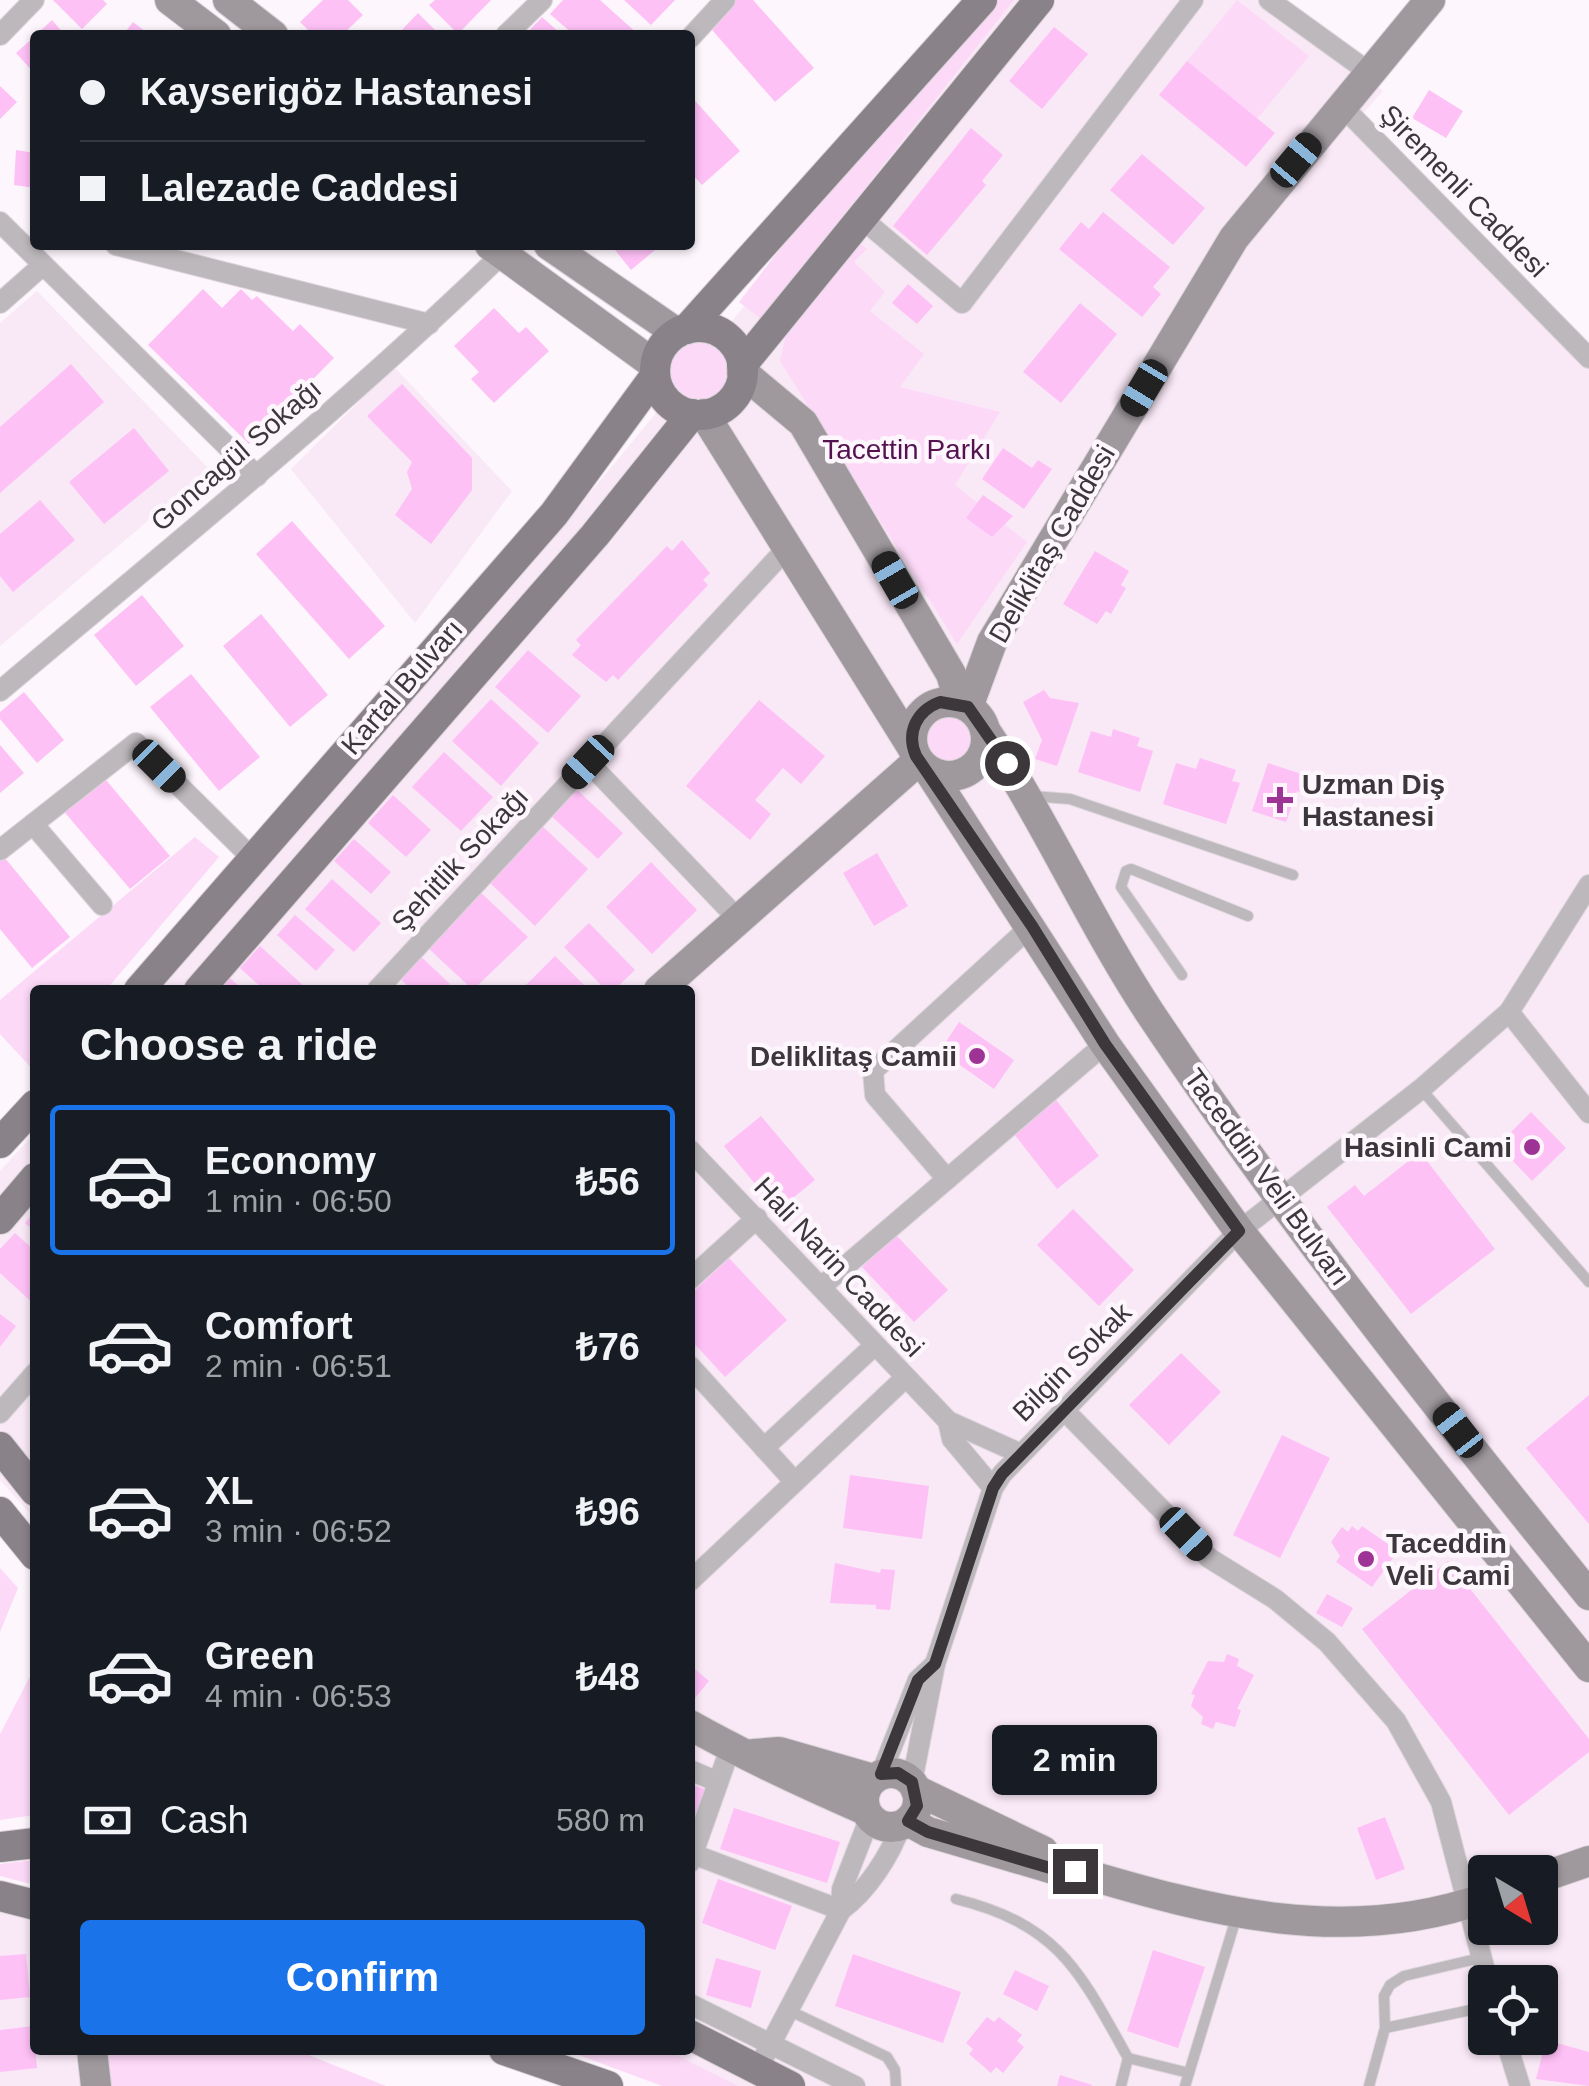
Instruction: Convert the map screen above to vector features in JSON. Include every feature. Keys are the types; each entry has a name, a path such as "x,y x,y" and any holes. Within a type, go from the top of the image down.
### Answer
{"main road":[{"path":"979,1 682,331 664,344 655,370 672,405 698,414 733,398 742,369 860,217 1039,0"},
{"path":"682,331 705,327 726,336 742,369"},
{"name":"Kartal Bulvarı","path":"143,985 554,514 655,370"},
{"name":"Kartal Bulvarı","path":"203,985 698,414"},
{"path":"0,1143 30,1110"},
{"path":"0,1218 30,1184"},
{"path":"0,1447 30,1484"},
{"path":"0,1512 30,1549"},
{"path":"0,1847 30,1844"},
{"path":"0,1896 30,1904"},
{"path":"695,2036 763,2058 790,2086"},
{"path":"518,2055 608,2086"}],"street":[{"path":"0,35 34,0"},
{"path":"170,0 209,30"},
{"path":"511,30 542,0"},
{"path":"695,33 725,0"},
{"path":"860,217 962,303 1193,0"},
{"path":"1269,0 1370,73"},
{"name":"Deliklitaş Caddesi","path":"971,714 992,642 1217,265 1252,212 1430,0"},
{"name":"Şiremenli Caddesi","path":"1342,106 1589,358"},
{"path":"2,225 30,229"},
{"path":"2,225 256,476"},
{"path":"136,250 430,324"},
{"path":"496,250 655,370"},
{"name":"Goncagül Sokağı","path":"0,691 430,324 496,250"},
{"path":"557,250 682,331"},
{"path":"0,303 43,265"},
{"name":"Taceddin Veli Bulvarı","path":"742,369 803,422 971,714 1029,796 1146,1007 1277,1200 1589,1595"},
{"name":"Taceddin Veli Bulvarı","path":"698,414 788,547 920,760 1032,926 1105,1044 1239,1231 1589,1667"},
{"name":"Şehitlik Sokağı","path":"382,985 788,547"},
{"path":"940,702 971,714 980,759 966,772 947,776 920,760 913,728 923,712 940,702"},
{"path":"0,850 136,743 252,858"},
{"path":"664,985 920,760"},
{"path":"588,762 737,918"},
{"path":"33,824 102,905"},
{"name":"Bilgin Sokak","path":"914,1786 935,1664 993,1488 1020,1453 1066,1412 1239,1231 1421,1089 1509,1012 1589,885"},
{"path":"946,1179 876,1095 873,1071 1032,926"},
{"path":"1509,1012 1589,1113"},
{"path":"820,1287 1105,1044"},
{"name":"Hali Narin Caddesi","path":"695,1155 948,1421 1020,1453"},
{"path":"695,1274 757,1218"},
{"path":"764,1448 875,1345"},
{"path":"695,1372 794,1481"},
{"path":"695,1576 905,1378"},
{"path":"0,1413 30,1379"},
{"path":"1066,1412 1209,1558 1306,1623 1367,1684 1396,1720 1436,1791 1468,1879"},
{"name":"Hali Narin Caddesi","path":"948,1421 952,1439 993,1488"},
{"name":"Bilgin Sokak","path":"877,1776 918,1680 935,1664"},
{"path":"695,1727 770,1769 868,1814 884,1826 904,1823 1057,1870 1075,1871 1238,1916 1350,1924 1435,1914 1468,1904"},
{"path":"741,1750 779,1752 877,1776 898,1773 914,1786 1062,1860 1075,1871"},
{"path":"695,1845 718,1782 741,1750"},
{"path":"695,1772 718,1782"},
{"path":"763,2058 840,1910 842,1889 868,1814 864,1793 877,1776"},
{"path":"840,1910 854,1900 917,1806 914,1786"},
{"path":"695,1857 840,1910"},
{"path":"1558,1872 1589,1861"},
{"path":"1479,1945 1482,1965"},
{"path":"695,2008 763,2058 855,2086"},
{"path":"93,2055 96,2086"},
{"path":"1510,2055 1520,2086"}],"lane":[{"path":"1029,796 1070,799 1293,875"},
{"path":"1182,975 1121,887 1126,872 1131,870 1248,916"},
{"path":"1421,1089 1589,1282"},
{"path":"956,1899 1000,1913 1058,1950 1085,1978 1128,2058 1121,2086"},
{"path":"1185,2086 1238,1916"},
{"path":"1369,2086 1385,2028 1384,1996 1396,1980 1480,1958"},
{"path":"788,2010 886,2058 896,2070 896,2086"},
{"path":"1385,2028 1468,2011"},
{"path":"1128,2058 1188,2074"}],"shaded area":[{"path":"997,0 1276,0 1383,91 1358,119 1589,346 1589,2086 715,2086 651,2055 695,2055 695,985 160,985 566,522"},
{"path":"37,291 209,469 0,646 0,323"},
{"path":"394,367 512,491 415,623 291,469"},
{"path":"30,1138 30,1513 0,1480 0,1171"},
{"path":"30,1904 30,2055 87,2055 90,2086 0,2086 0,1906"}],"green space":[{"path":"994,0 1014,0 761,319 739,302 862,143"},
{"path":"1237,0 1309,56 1257,119 1187,61"},
{"name":"Tacettin Parkı","path":"851,235 867,249 854,262 885,292 870,311 924,354 900,387 1000,412 955,485 1027,542 957,644 780,361 787,330"},
{"path":"699,340 720,349 729,370 720,391 699,400 678,391 669,370 678,349"},
{"path":"949,714 967,721 974,739 967,757 949,764 931,757 924,739 931,721"},
{"path":"195,837 219,857 110,985 30,985 30,1067 0,1034 0,1000"},
{"path":"0,1568 18,1588 0,1632"},
{"path":"30,1677 30,1816 0,1820 0,1734"},
{"path":"30,1861 30,1884 0,1876 0,1864"},
{"path":"108,2055 308,2055 386,2086 111,2086"},
{"path":"578,2055 676,2055 738,2086 662,2086"}],"building":[{"path":"53,0 103,0 107,4 82,29"},
{"path":"323,0 348,0 363,15 347,30 308,30 300,22"},
{"path":"435,0 491,0 462,30 454,30 429,5"},
{"path":"563,0 600,0 633,30 568,30 550,14"},
{"path":"624,0 675,0 651,25"},
{"path":"732,0 753,0 814,68 775,102 706,23"},
{"path":"418,13 435,30 402,30"},
{"path":"542,17 556,30 530,30"},
{"path":"52,20 61,30 41,30"},
{"path":"133,22 143,30 127,30"},
{"path":"1054,27 1088,54 1042,109 1009,81"},
{"path":"30,40 30,68 16,53"},
{"path":"1187,61 1275,133 1246,167 1159,95"},
{"path":"0,86 17,102 0,119"},
{"path":"1429,90 1463,111 1446,138 1412,118"},
{"path":"695,101 740,151 702,185 695,177"},
{"path":"971,128 1003,155 982,181 986,185 927,255 893,226"},
{"path":"16,150 30,152 30,187 14,185"},
{"path":"1142,154 1205,208 1173,245 1110,190"},
{"path":"1103,212 1170,267 1153,287 1161,294 1142,317 1059,249 1081,222 1089,229"},
{"path":"615,250 655,250 631,270"},
{"path":"908,284 933,306 917,324 892,303"},
{"path":"203,289 222,308 241,289 252,300 257,296 293,331 300,324 334,358 249,444 148,345"},
{"path":"1080,303 1117,334 1061,403 1023,372"},
{"path":"494,308 519,333 526,327 549,351 494,403 471,379 479,372 454,346"},
{"path":"71,364 104,402 0,493 0,427"},
{"path":"402,384 472,458 472,490 431,544 395,515 412,489 407,472 412,462 367,416"},
{"path":"134,428 169,471 104,524 69,482"},
{"path":"1003,448 1032,468 1038,460 1052,469 1024,509 982,479"},
{"path":"983,495 1013,516 992,537 966,518"},
{"path":"40,500 75,540 13,592 0,576 0,534"},
{"path":"292,521 385,626 349,659 256,554"},
{"path":"682,540 710,573 703,580 708,585 618,680 613,675 606,682 572,655 581,645 576,640 667,546 672,551"},
{"path":"1095,551 1129,571 1121,585 1126,588 1111,614 1106,611 1097,624 1063,604"},
{"path":"142,595 184,646 136,686 94,635"},
{"path":"261,614 328,695 290,727 223,646"},
{"path":"528,650 581,696 548,733 495,687"},
{"path":"191,674 260,757 219,791 150,707"},
{"path":"1044,690 1050,698 1079,703 1057,766 1035,759 1042,740 1023,702"},
{"path":"24,692 64,740 37,763 0,719 0,712"},
{"path":"491,699 539,743 501,786 452,741"},
{"path":"759,700 825,756 801,784 783,768 755,800 771,814 750,840 686,786"},
{"path":"1113,729 1140,738 1137,746 1153,751 1140,792 1078,772 1091,731 1111,737"},
{"path":"0,745 24,773 0,793"},
{"path":"444,752 493,797 461,831 412,787"},
{"path":"1200,758 1236,770 1232,781 1240,783 1226,824 1163,804 1176,763 1196,769"},
{"path":"1268,763 1308,776 1302,793 1297,791 1286,822 1252,811"},
{"path":"101,774 170,856 130,889 61,808"},
{"path":"573,786 623,833 598,859 548,813"},
{"path":"393,795 431,830 406,857 368,823"},
{"path":"540,824 588,869 535,926 487,880"},
{"path":"354,839 391,872 371,894 334,861"},
{"path":"0,852 70,937 32,968 0,929"},
{"path":"877,853 908,906 874,926 843,873"},
{"path":"651,862 697,910 652,954 606,907"},
{"path":"332,879 381,923 354,952 305,909"},
{"path":"479,891 528,937 478,985 468,985 427,947"},
{"path":"295,915 335,950 316,971 277,935"},
{"path":"589,923 635,970 619,985 601,985 564,947"},
{"path":"260,946 303,985 259,985 240,968"},
{"path":"415,951 450,984 407,985 394,973"},
{"path":"555,956 584,985 526,985"},
{"name":"Deliklitaş Camii","path":"959,1022 1014,1060 994,1089 940,1051"},
{"path":"1054,1097 1099,1156 1057,1189 1011,1130"},
{"name":"Hasinli Cami","path":"1531,1112 1566,1148 1532,1181 1498,1145"},
{"path":"761,1116 815,1180 777,1211 724,1146"},
{"path":"1420,1152 1495,1249 1411,1314 1327,1207 1355,1185 1364,1196"},
{"path":"1073,1209 1134,1270 1099,1306 1037,1245"},
{"path":"15,1233 30,1246 30,1300 0,1273 0,1249"},
{"path":"896,1235 948,1290 914,1322 862,1267"},
{"path":"729,1258 787,1320 725,1377 695,1344 695,1290"},
{"path":"0,1314 16,1326 0,1347"},
{"path":"1181,1353 1221,1392 1169,1445 1129,1405"},
{"path":"1589,1395 1589,1524 1526,1448"},
{"path":"1282,1435 1330,1458 1280,1558 1233,1535"},
{"path":"850,1475 929,1486 922,1539 843,1528"},
{"name":"Taceddin Veli Cami","path":"1352,1526 1358,1531 1362,1526 1398,1551 1372,1587 1336,1562 1340,1556 1331,1542 1342,1527 1348,1532"},
{"path":"1448,1561 1589,1739 1589,1752 1509,1815 1362,1629"},
{"path":"835,1563 880,1573 881,1569 895,1570 890,1610 876,1609 876,1605 830,1603"},
{"path":"1327,1594 1353,1608 1342,1627 1316,1613"},
{"path":"1227,1654 1239,1659 1237,1666 1254,1675 1237,1709 1241,1710 1235,1727 1216,1722 1213,1729 1201,1724 1203,1717 1191,1706 1195,1695 1191,1694 1208,1661 1224,1662"},
{"path":"695,1669 709,1681 695,1698"},
{"path":"695,1786 707,1790 695,1826"},
{"path":"734,1808 840,1842 827,1883 720,1849"},
{"path":"1385,1817 1405,1869 1376,1880 1357,1828"},
{"path":"718,1879 792,1906 775,1950 702,1923"},
{"path":"1153,1950 1205,1967 1178,2048 1127,2031"},
{"path":"26,1954 30,1997 0,2000 0,1956"},
{"path":"853,1954 961,1992 943,2043 835,2006"},
{"path":"716,1958 761,1971 751,2008 706,1995"},
{"path":"1015,1970 1049,1986 1037,2011 1003,1994"},
{"path":"987,2017 994,2022 999,2017 1022,2035 1017,2041 1024,2047 1003,2073 996,2067 991,2073 969,2054 973,2049 966,2043"},
{"path":"30,2026 30,2055 36,2055 37,2068 0,2072 0,2030"},
{"path":"1558,2043 1589,2052 1589,2086 1536,2079 1542,2055 1558,2055"},
{"path":"1060,2075 1092,2085 1057,2086"}],"place":[{"name":"Uzman Diş Hastanesi","path":"1280,800"},
{"name":"Deliklitaş Camii","path":"977,1056"},
{"name":"Hasinli Cami","path":"1532,1147"},
{"name":"Taceddin Veli Cami","path":"1366,1559"}],"route":[{"path":"1007,763 976,713 960,703 940,702 916,719 912,748 921,764 1032,926 1105,1044 1239,1231 1002,1474 993,1488 935,1664 918,1680 886,1753 881,1774 906,1776 916,1790 917,1806 908,1821 928,1832 1057,1870 1075,1871"}]}
